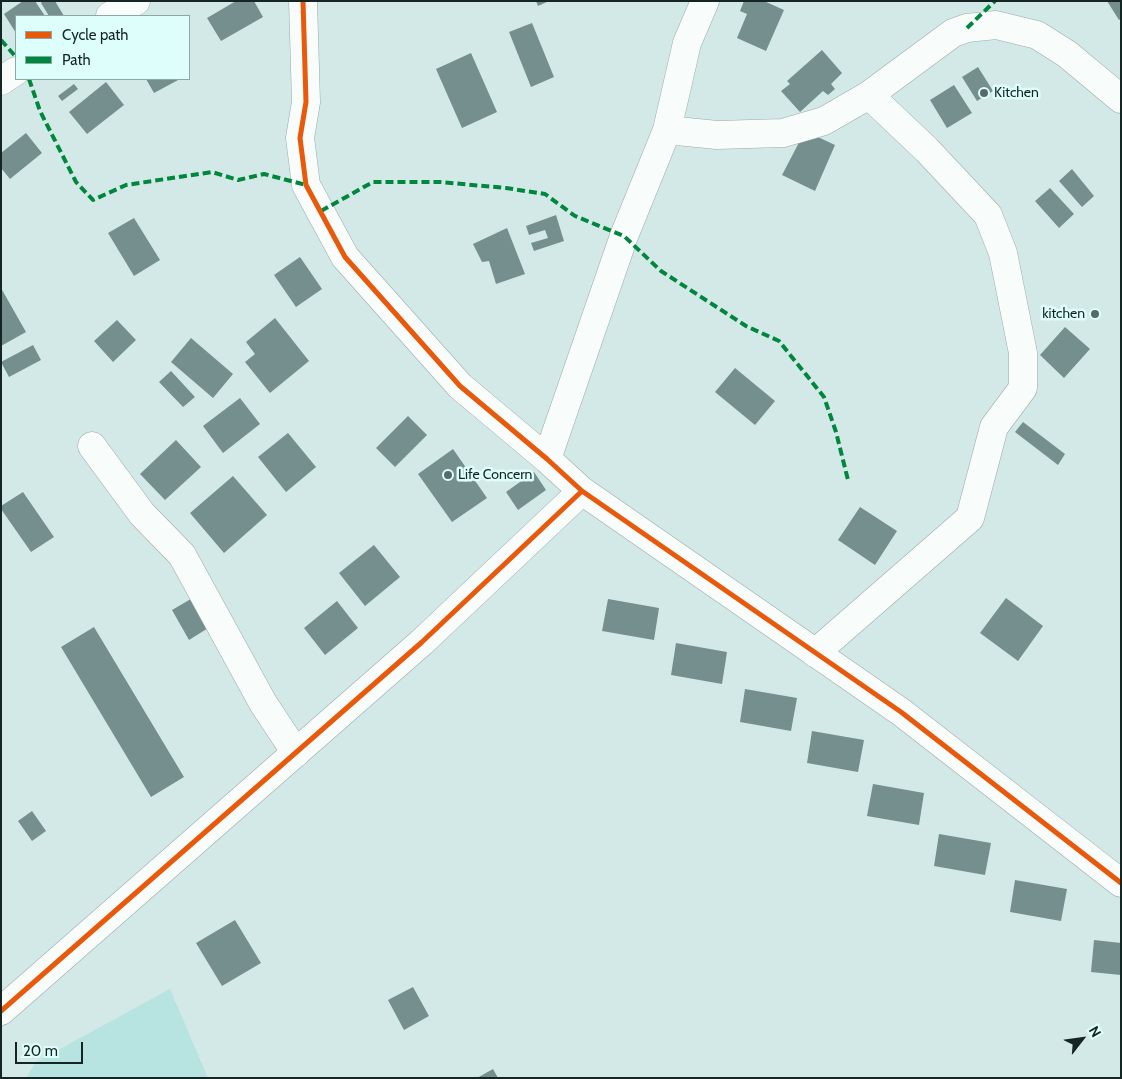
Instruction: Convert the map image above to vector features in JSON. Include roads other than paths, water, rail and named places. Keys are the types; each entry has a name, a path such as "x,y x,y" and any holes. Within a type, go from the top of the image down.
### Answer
{"street":[{"path":"112,15 136,1"},
{"path":"303,1 306,102 300,138 306,185 345,257 460,386 547,458 582,491 901,712 1121,883"},
{"path":"547,458 624,236 667,130 687,43 705,1"},
{"path":"667,130 717,135 784,133 824,121 868,95 953,33 967,28 996,25 1037,35 1067,54 1121,99"},
{"path":"1,81 15,72"},
{"path":"816,653 970,518 994,426 1023,388 1023,353 1004,262 988,215 927,150 868,95"},
{"path":"92,446 142,514 182,555 263,703 296,753"},
{"path":"1,1011 422,642 582,491"}],"place":[{"name":"Kitchen","path":"984,93"},
{"name":"kitchen","path":"1095,314"},
{"name":"Life Concern","path":"448,475"}]}
